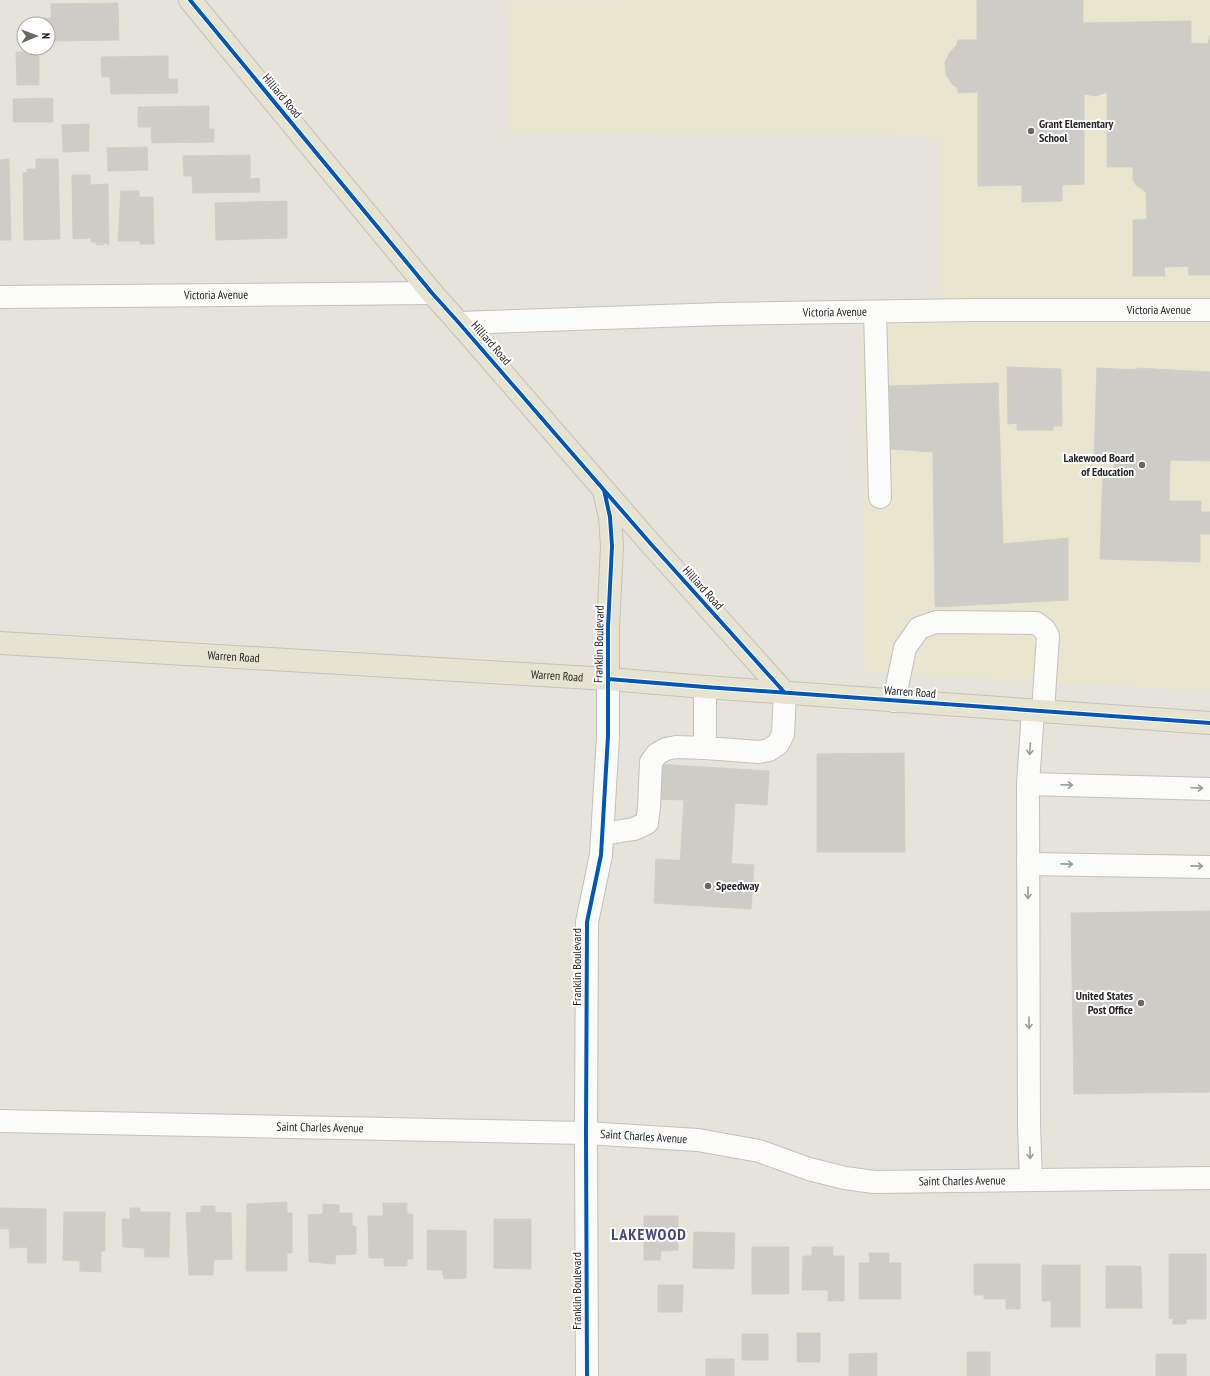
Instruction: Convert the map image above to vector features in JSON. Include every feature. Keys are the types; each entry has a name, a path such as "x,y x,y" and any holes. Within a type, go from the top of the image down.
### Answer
{"main road":[{"name":"Hilliard Road","path":"190,0 432,294 460,323 650,543 785,693"},
{"name":"Franklin Boulevard","path":"604,488 610,517 612,546 608,627 608,679"},
{"name":"Warren Road","path":"0,643 608,679 1210,723"}],"street":[{"name":"Victoria Avenue","path":"0,297 432,294"},
{"name":"Victoria Avenue","path":"460,323 721,314 1210,310"},
{"path":"875,312 880,497"},
{"path":"894,701 905,648 919,628 936,622 1036,623 1044,629 1048,636 1028,784 1030,1180"},
{"name":"Franklin Boulevard","path":"587,1376 587,922 601,855 603,834 608,736 608,679"},
{"path":"705,687 705,748"},
{"path":"603,834 634,828 647,823 651,762 657,754 666,749 676,747 759,752 769,750 778,744 783,734 785,693"},
{"path":"1028,784 1210,789"},
{"path":"1028,864 1210,867"},
{"name":"Saint Charles Avenue","path":"0,1121 586,1133 698,1140 759,1151 809,1169 845,1178 874,1182 1210,1178"}],"shaded area":[{"path":"1210,0 1210,691 865,672 861,318 940,316 940,135 510,133 509,1"}],"building":[{"name":"Grant Elementary School","path":"977,0 1083,0 1083,23 1191,21 1191,43 1208,44 1210,35 1210,275 1189,275 1188,266 1164,267 1165,276 1133,276 1133,220 1147,219 1146,192 1136,185 1133,180 1133,167 1107,167 1107,92 1096,96 1084,94 1084,184 1062,185 1062,201 1022,202 1022,185 978,186 978,92 958,93 958,88 953,85 946,75 945,62 950,52 957,45 958,40 977,40"},
{"path":"118,3 119,40 56,41 56,16 51,16 51,4"},
{"path":"16,56 39,56 39,85 17,85"},
{"path":"168,56 168,79 177,79 178,93 111,94 110,77 102,77 101,57"},
{"path":"53,98 53,122 13,122 13,99"},
{"path":"209,106 209,129 214,129 214,142 152,143 151,127 138,127 138,107"},
{"path":"89,124 89,151 63,152 62,125"},
{"path":"147,147 148,170 108,171 107,148"},
{"path":"250,155 250,179 259,178 260,192 193,193 192,176 184,176 183,156"},
{"path":"9,159 11,240 0,240 0,160"},
{"path":"36,159 58,159 60,239 24,240 23,173 27,172 27,169 36,169"},
{"path":"72,175 90,175 90,185 108,184 109,245 104,242 104,245 96,245 96,242 91,242 91,238 73,239"},
{"path":"121,191 139,191 139,197 153,197 154,244 140,244 140,241 118,241"},
{"path":"287,201 287,238 216,240 215,203"},
{"path":"1007,367 1061,369 1062,426 1053,426 1053,430 1017,430 1017,423 1008,424"},
{"name":"Lakewood Board of Education","path":"1097,368 1137,370 1137,368 1210,372 1210,461 1170,460 1169,501 1201,501 1201,512 1210,512 1210,534 1200,534 1200,562 1100,559 1103,469 1114,469 1114,457 1094,457"},
{"path":"998,383 1003,544 1068,538 1068,600 935,607 933,452 891,449 889,386"},
{"path":"904,753 905,852 817,852 817,754"},
{"path":"657,764 769,771 767,805 735,803 731,868 680,865 684,800 655,799"},
{"path":"656,859 754,865 751,909 654,903"},
{"name":"United States Post Office","path":"1210,911 1210,1092 1074,1094 1071,913"},
{"path":"287,1202 287,1213 292,1213 292,1253 287,1253 287,1271 246,1271 247,1204"},
{"path":"383,1203 407,1203 407,1214 413,1214 413,1259 407,1259 407,1266 384,1266 384,1258 369,1258 368,1216 383,1216"},
{"path":"323,1204 339,1205 339,1213 352,1213 352,1225 356,1227 356,1254 336,1255 335,1264 309,1262 308,1215 323,1214"},
{"path":"201,1206 215,1206 215,1212 231,1213 232,1259 214,1260 213,1275 189,1275 186,1213 201,1212"},
{"path":"0,1208 46,1209 46,1263 28,1263 27,1247 10,1248 9,1229 0,1229"},
{"path":"130,1208 140,1208 140,1212 170,1212 169,1257 145,1257 144,1248 123,1247 122,1219 130,1219"},
{"path":"64,1212 105,1212 105,1251 101,1251 101,1272 80,1271 80,1261 63,1260"},
{"path":"644,1216 678,1216 678,1250 661,1251 660,1260 644,1260"},
{"path":"494,1219 531,1219 531,1269 494,1268"},
{"path":"427,1230 466,1231 466,1278 444,1279 442,1270 427,1270"},
{"path":"694,1232 735,1233 734,1269 693,1268"},
{"path":"752,1247 789,1247 789,1294 752,1294"},
{"path":"812,1247 833,1247 833,1256 844,1256 844,1301 828,1301 828,1290 802,1290 803,1256 812,1256"},
{"path":"869,1253 889,1253 889,1263 901,1263 901,1299 859,1299 859,1263 870,1263"},
{"path":"1169,1254 1206,1254 1206,1319 1186,1319 1186,1324 1173,1324 1173,1318 1169,1319"},
{"path":"974,1264 1020,1264 1020,1309 1006,1309 1006,1299 984,1299 984,1295 974,1295"},
{"path":"1042,1265 1080,1265 1080,1327 1051,1327 1051,1301 1042,1301"},
{"path":"1106,1266 1141,1266 1142,1308 1106,1308"},
{"path":"658,1285 683,1285 682,1312 658,1312"},
{"path":"797,1333 820,1333 820,1362 797,1362"},
{"path":"742,1334 768,1334 768,1360 742,1360"},
{"path":"967,1352 990,1352 990,1376 967,1376"},
{"path":"877,1353 877,1376 849,1376 849,1354"},
{"path":"1156,1354 1186,1354 1186,1376 1156,1376"},
{"path":"706,1359 734,1359 734,1376 706,1376"}],"cycle path":[{"path":"190,0 432,293 650,543 785,693"},
{"path":"587,1376 587,922 601,855 608,736 608,627 612,546 610,517 604,490"},
{"path":"608,679 1210,723"}],"place":[{"name":"Grant Elementary School","path":"1031,131"},
{"name":"Lakewood Board of Education","path":"1142,465"},
{"name":"Speedway","path":"708,886"},
{"name":"United States Post Office","path":"1141,1003"}],"district":[{"name":"LAKEWOOD","path":"649,1234"}]}
